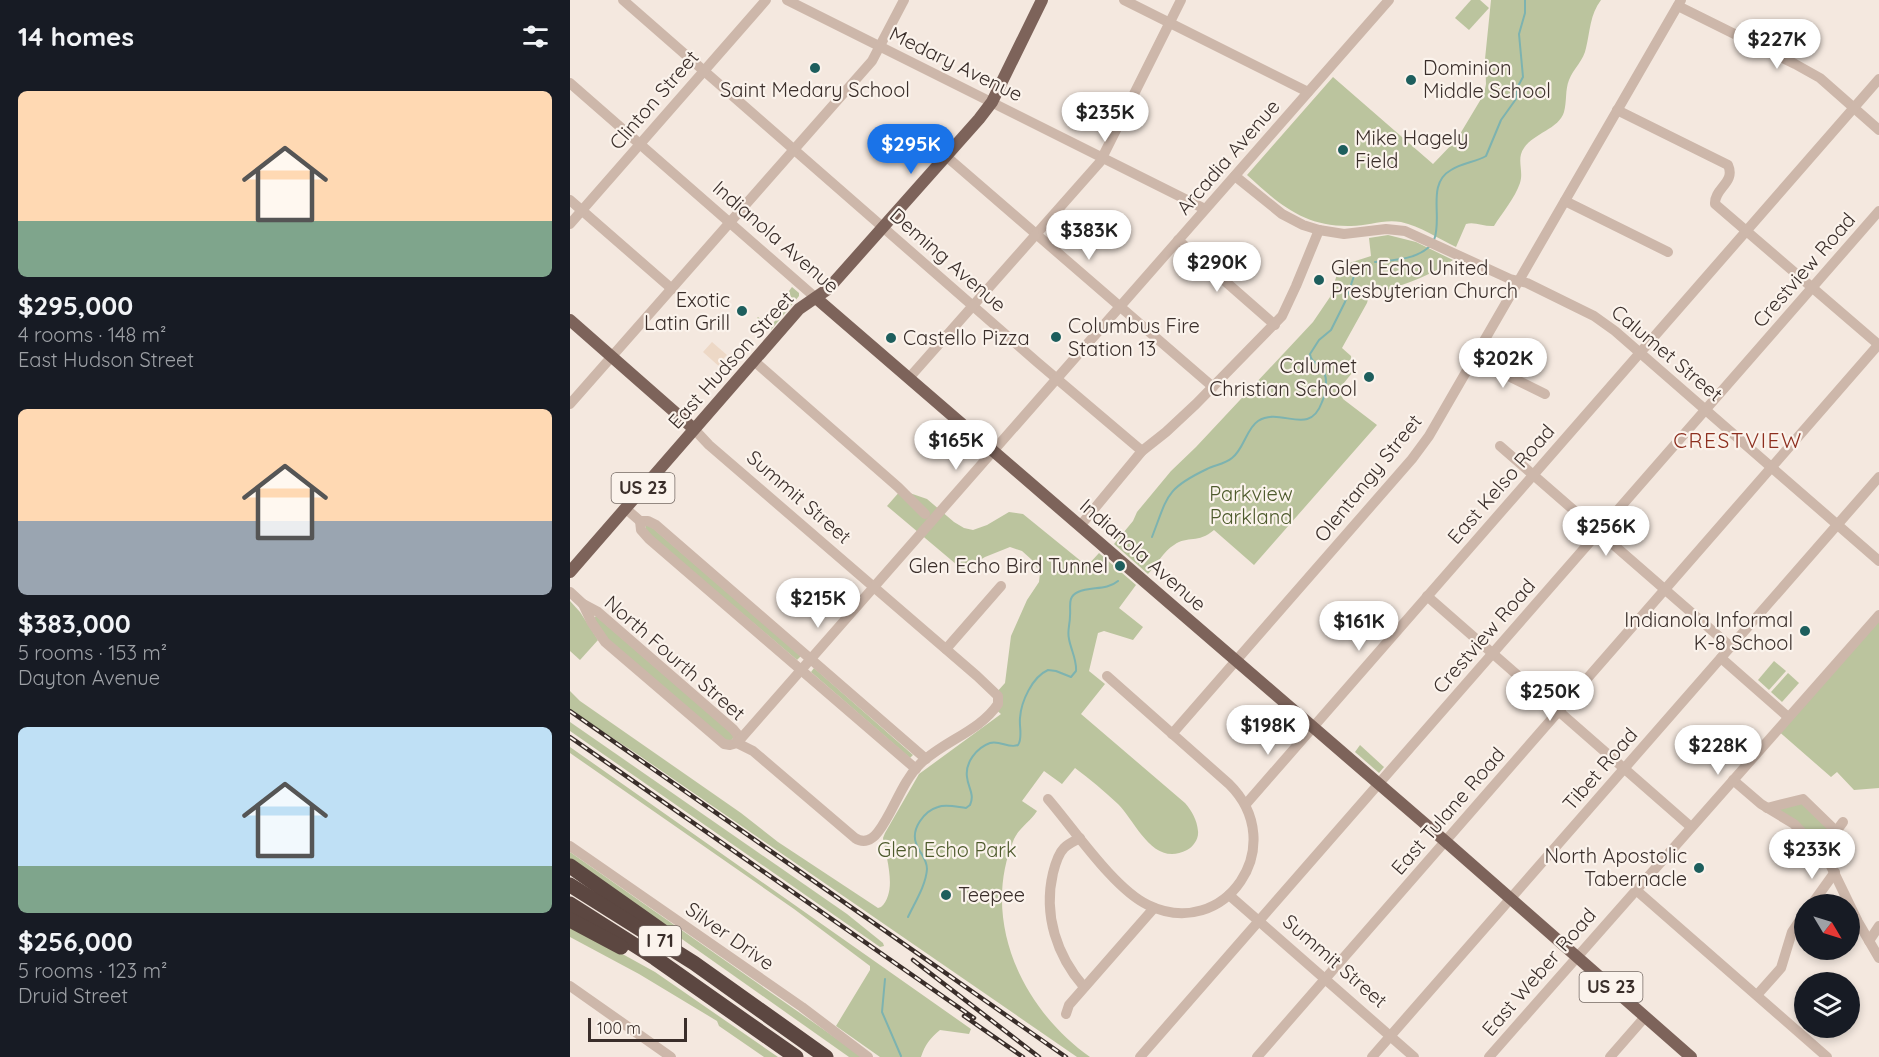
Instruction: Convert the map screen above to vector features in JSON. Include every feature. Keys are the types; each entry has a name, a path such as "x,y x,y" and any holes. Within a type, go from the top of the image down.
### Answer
{"highway":[{"path":"570,866 669,936 747,1001"},
{"name":"I 71","path":"570,885 694,963 826,1057"},
{"name":"I 71","path":"570,904 655,958 796,1057"},
{"path":"570,920 706,993"}],"main road":[{"name":"East Hudson Street","path":"570,572 799,309 828,289 884,228 992,102 1042,0"},
{"name":"Indianola Avenue","path":"816,298 1511,898 1690,1057"},
{"name":"Summit Street","path":"570,320 694,429"}],"street":[{"name":"Deming Avenue","path":"623,0 1142,451"},
{"name":"Clinton Street","path":"570,224 766,0"},
{"name":"Medary Avenue","path":"787,0 1205,209"},
{"path":"570,404 872,61 904,0"},
{"path":"1124,0 1308,92"},
{"path":"909,378 1103,158 1181,0"},
{"name":"Arcadia Avenue","path":"737,743 1389,0"},
{"path":"1679,3 1811,72 1879,130"},
{"name":"Olentangy Street","path":"1172,734 1412,459 1429,436 1679,3"},
{"name":"East Kelso Road","path":"1246,804 1879,79"},
{"name":"Indianola Avenue","path":"570,83 816,298"},
{"path":"1617,110 1728,165 1730,176 1728,182 1715,196 1715,204 1879,344"},
{"path":"946,157 1213,387"},
{"name":"Calumet Street","path":"1235,176 1282,214 1318,230 1344,234 1394,229 1420,237 1510,279 1527,283 1602,320 1879,561"},
{"path":"570,200 672,289"},
{"path":"1565,201 1668,252"},
{"name":"Crestview Road","path":"1140,1057 1879,211"},
{"path":"1080,526 1142,451 1166,432 1275,325 1287,306 1318,230"},
{"path":"1178,240 1275,325"},
{"name":"East Tulane Road","path":"1257,1057 1879,344"},
{"path":"1474,359 1545,394"},
{"path":"754,361 898,487 925,514"},
{"name":"Summit Street","path":"694,429 709,445 996,693 999,699 998,704 982,721 926,759"},
{"path":"1500,446 1731,646"},
{"name":"Tibet Road","path":"1372,1057 1879,477"},
{"path":"625,508 640,521 648,521 656,525 926,759 916,769 649,539 641,530 640,521"},
{"path":"946,649 1001,586"},
{"name":"North Fourth Street","path":"570,592 598,612 733,729 738,735 737,743"},
{"path":"1427,596 1691,827"},
{"name":"North Fourth Street","path":"584,604 592,623 605,642 724,744 737,743 753,751 855,838 862,841 871,839 878,832 916,769"},
{"name":"East Weber Road","path":"1488,1057 1879,615"},
{"path":"1721,658 1788,717"},
{"path":"1048,799 1125,889 1154,908 1173,912 1193,911 1212,906 1229,895 1242,880 1252,858 1254,833 1246,804 1229,784 1107,676"},
{"path":"1733,780 1767,808 1794,825 1821,852 1835,872 1879,958"},
{"path":"1767,808 1803,799 1839,827 1821,852"},
{"path":"1080,838 1066,846 1056,861 1051,882 1050,906 1052,928 1059,949 1067,965 1084,987"},
{"name":"Silver Drive","path":"570,846 802,1007 868,1057"},
{"path":"1819,894 1835,872"},
{"path":"1636,890 1827,1057"},
{"name":"Summit Street","path":"1229,895 1414,1057"},
{"path":"1066,1014 1067,1007 1154,908"},
{"path":"1869,941 1879,926"},
{"path":"1757,995 1781,968 1794,929"},
{"path":"570,986 671,1057"},
{"path":"1610,1057 1645,1017"}],"green space":[{"path":"1471,0 1480,0 1489,8 1469,30 1455,18"},
{"path":"1491,0 1601,0 1592,17 1585,52 1569,80 1564,112 1557,123 1534,138 1524,148 1521,156 1518,189 1494,226 1466,224 1456,247 1401,222 1388,221 1351,226 1320,223 1282,205 1247,175 1333,77 1433,164 1457,139 1484,94"},
{"name":"Parkview Parkland","path":"1388,235 1416,242 1453,260 1411,282 1384,291 1375,286 1371,288 1367,303 1342,348 1351,356 1352,373 1339,389 1343,399 1377,425 1254,565 1214,530 1203,537 1184,540 1174,545 1163,554 1148,574 1114,544 1171,471 1313,322 1330,297 1338,271 1343,265 1371,256 1369,238"},
{"path":"792,287 799,293 799,296 771,330 757,318 770,327 792,300 789,291"},
{"name":"Glen Echo Park","path":"901,490 927,499 954,522 973,530 1009,512 1023,514 1087,566 1099,553 1136,585 1119,608 1143,627 1133,640 1104,631 1098,633 1089,671 1105,684 1081,714 1185,803 1197,823 1197,840 1187,850 1175,854 1164,853 1146,840 1118,804 1075,768 1062,784 1044,771 1022,801 1037,811 1014,839 1005,870 1002,900 1005,931 1014,960 1027,988 1045,1014 1066,1037 1090,1057 1077,1057 570,710 570,691 580,701 741,813 778,842 878,908 881,907 889,892 890,883 883,838 885,833 919,774 1001,714 995,709 996,693 1005,683 1011,636 1027,600 1039,582 1040,573 1032,560 1022,551 1010,547 985,557 963,570 887,506"},
{"path":"648,524 801,656 797,660 647,533 645,525"},
{"path":"570,601 598,640 580,660 570,651"},
{"path":"1879,615 1879,788 1854,790 1837,772 1831,777 1777,730"},
{"path":"596,616 735,736 729,743 608,641 594,618"},
{"path":"1774,661 1786,671 1769,690 1758,680"},
{"path":"814,668 913,755 910,758 811,672"},
{"path":"1788,673 1799,683 1782,702 1771,692"},
{"path":"570,722 847,914 884,946 880,947 570,731"},
{"path":"1360,745 1384,767 1379,773 1355,752"},
{"path":"570,747 971,1029 969,1034 940,1030 928,1042 921,1057 880,1057 836,1026 870,970 870,966 794,909 570,753"},
{"path":"1799,800 1836,831 1821,852 1776,805"},
{"path":"570,852 862,1057 849,1057 570,860"},
{"path":"570,925 655,972 778,1057 764,1057 719,1026 717,1021 639,974 570,937"}],"shaded area":[{"path":"712,342 727,355 721,361 725,366 722,369 703,352"}],"waterway":[{"path":"1434,240 1437,222 1437,192 1443,176 1455,168 1486,156 1501,120 1516,99 1517,88 1523,77 1519,34 1525,13 1525,0"},
{"path":"1375,262 1410,257 1429,247"},
{"path":"1152,537 1165,503 1175,488 1193,476 1232,458 1258,421 1267,417 1302,420 1316,413 1326,389 1326,380 1324,371 1310,354 1319,340 1331,330 1358,270"},
{"path":"908,917 922,887 927,869 915,838 920,821 928,812 941,806 966,808 970,805 972,794 968,781 968,766 980,748 990,743 1018,745 1021,736 1021,712 1032,684 1048,670 1071,677 1076,671 1068,633 1072,596 1083,590 1109,586 1118,581"},
{"path":"885,979 882,1012 901,1056"}],"railway":[{"path":"570,711 1066,1057"},
{"path":"570,737 974,1018"},
{"path":"913,960 1039,1057"},
{"path":"964,1016 1023,1057"}],"place":[{"name":"Saint Medary School","path":"815,68"},
{"name":"Dominion Middle School","path":"1411,80"},
{"name":"Mike Hagely Field","path":"1343,150"},
{"name":"Glen Echo United Presbyterian Church","path":"1319,280"},
{"name":"Exotic Latin Grill","path":"742,311"},
{"name":"Columbus Fire Station 13","path":"1056,337"},
{"name":"Castello Pizza","path":"891,338"},
{"name":"Calumet Christian School","path":"1369,377"},
{"name":"Glen Echo Bird Tunnel","path":"1120,566"},
{"name":"Indianola Informal K-8 School","path":"1805,631"},
{"name":"North Apostolic Tabernacle","path":"1699,868"},
{"name":"Teepee","path":"946,895"}],"district":[{"name":"CRESTVIEW","path":"1738,441"}]}
